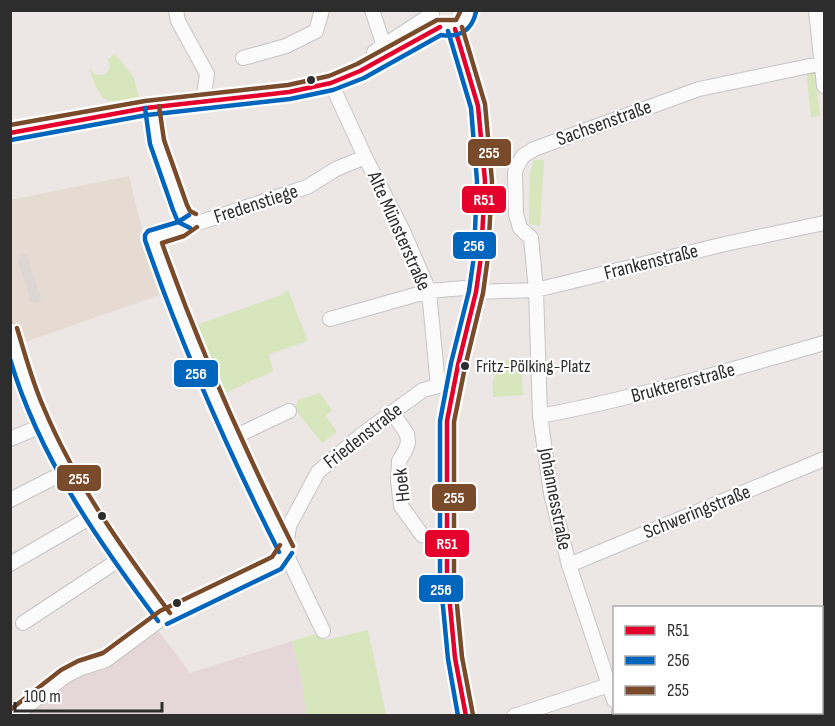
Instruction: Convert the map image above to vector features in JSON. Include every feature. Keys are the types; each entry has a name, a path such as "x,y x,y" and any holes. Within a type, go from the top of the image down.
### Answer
{"street":[{"path":"243,58 285,46 316,31 322,10"},
{"path":"372,10 384,46"},
{"path":"330,80 432,12 440,27 455,29 465,23 469,10"},
{"path":"816,10 825,86"},
{"path":"178,12 178,21 207,74 203,102"},
{"path":"10,133 152,107 296,91 360,71 440,27"},
{"path":"455,29 478,106 485,188 481,257 476,292 453,385 447,421 446,542 453,639 466,716"},
{"name":"Sachsenstraße","path":"536,290 531,238 520,228 516,214 515,174 523,156 534,148 699,89 823,63"},
{"name":"Alte Münsterstraße","path":"330,80 365,157 403,231 429,291 437,383"},
{"name":"Fredenstiege","path":"152,107 158,142 184,217 193,221 205,221 307,187 336,169 365,157"},
{"path":"193,221 181,229 152,238 174,302 232,438 323,631"},
{"name":"Frankenstraße","path":"330,319 429,291 464,288 476,292 536,290 777,232 825,223"},
{"name":"Johannesstraße","path":"536,290 540,417 551,493 568,565 613,695"},
{"path":"10,330 16,375 44,425 65,472 91,517 164,617"},
{"name":"Bruktererstraße","path":"540,417 644,394 825,343"},
{"name":"Friedenstraße","path":"286,549 289,526 318,472 360,436 423,390 437,383 453,385"},
{"path":"232,438 289,411"},
{"name":"Hoek","path":"392,412 407,434 408,443 399,460 398,481 401,506 422,535 446,542"},
{"path":"10,439 44,425"},
{"name":"Schweringstraße","path":"568,565 825,459"},
{"path":"10,500 65,472"},
{"path":"10,564 91,517"},
{"path":"15,716 65,676 106,660 164,617 277,562 286,549"},
{"path":"22,623 120,559"},
{"path":"514,716 609,685"}],"shaded area":[{"path":"129,176 143,234 165,293 11,347 10,200"},
{"path":"22,253 27,255 41,299 38,303 29,301 29,294 18,261"},
{"path":"154,625 190,673 292,641 310,708 310,716 24,716 66,681"}],"green space":[{"path":"115,54 133,76 139,97 110,101 97,88 90,69 96,75 106,74 110,68 108,59"},
{"path":"806,70 815,74 820,116 811,117"},
{"path":"534,160 544,160 540,226 529,224 530,171"},
{"path":"288,290 308,341 269,354 273,371 219,396 191,327 281,295"},
{"path":"507,360 521,360 523,395 493,397 494,376"},
{"path":"320,393 332,410 326,416 337,432 322,443 295,409 298,400"},
{"path":"368,630 386,715 306,715 302,681 292,641 320,633 326,640"}],"transit line":[{"name":"255","path":"10,125 145,101 288,85 329,76 357,64 437,20 456,20 461,10"},
{"name":"256","path":"11,140 147,115 290,99 333,90 364,78 441,35 459,34 472,24 476,12"},
{"name":"R51","path":"10,133 146,108 289,92 331,83 360,71 440,27"},
{"name":"255","path":"462,27 485,104 492,181 488,257 483,293 454,422 454,574 462,657 473,715"},
{"name":"R51","path":"455,29 478,106 485,181 481,257 476,292 447,421 447,574 455,658 466,716"},
{"name":"256","path":"448,31 471,108 477,181 474,256 469,291 451,363 440,421 440,575 448,659 458,716"},
{"name":"255","path":"159,106 164,140 187,205 190,211 196,214"},
{"name":"256","path":"145,108 150,144 173,210 178,222 190,228"},
{"name":"256","path":"189,215 178,222 148,231 145,240 174,320 207,398 279,552"},
{"name":"255","path":"197,227 184,236 162,243 223,396 293,546"},
{"name":"255","path":"17,328 39,397 69,461 117,539 170,613"},
{"name":"256","path":"10,359 37,430 72,497 92,529 158,621"},
{"name":"255","path":"10,710 61,670 78,661 103,653 160,611 272,557 280,545"},
{"name":"256","path":"167,624 281,569 292,553"}],"place":[{"name":"Fritz-Pölking-Platz","path":"465,366"}]}
